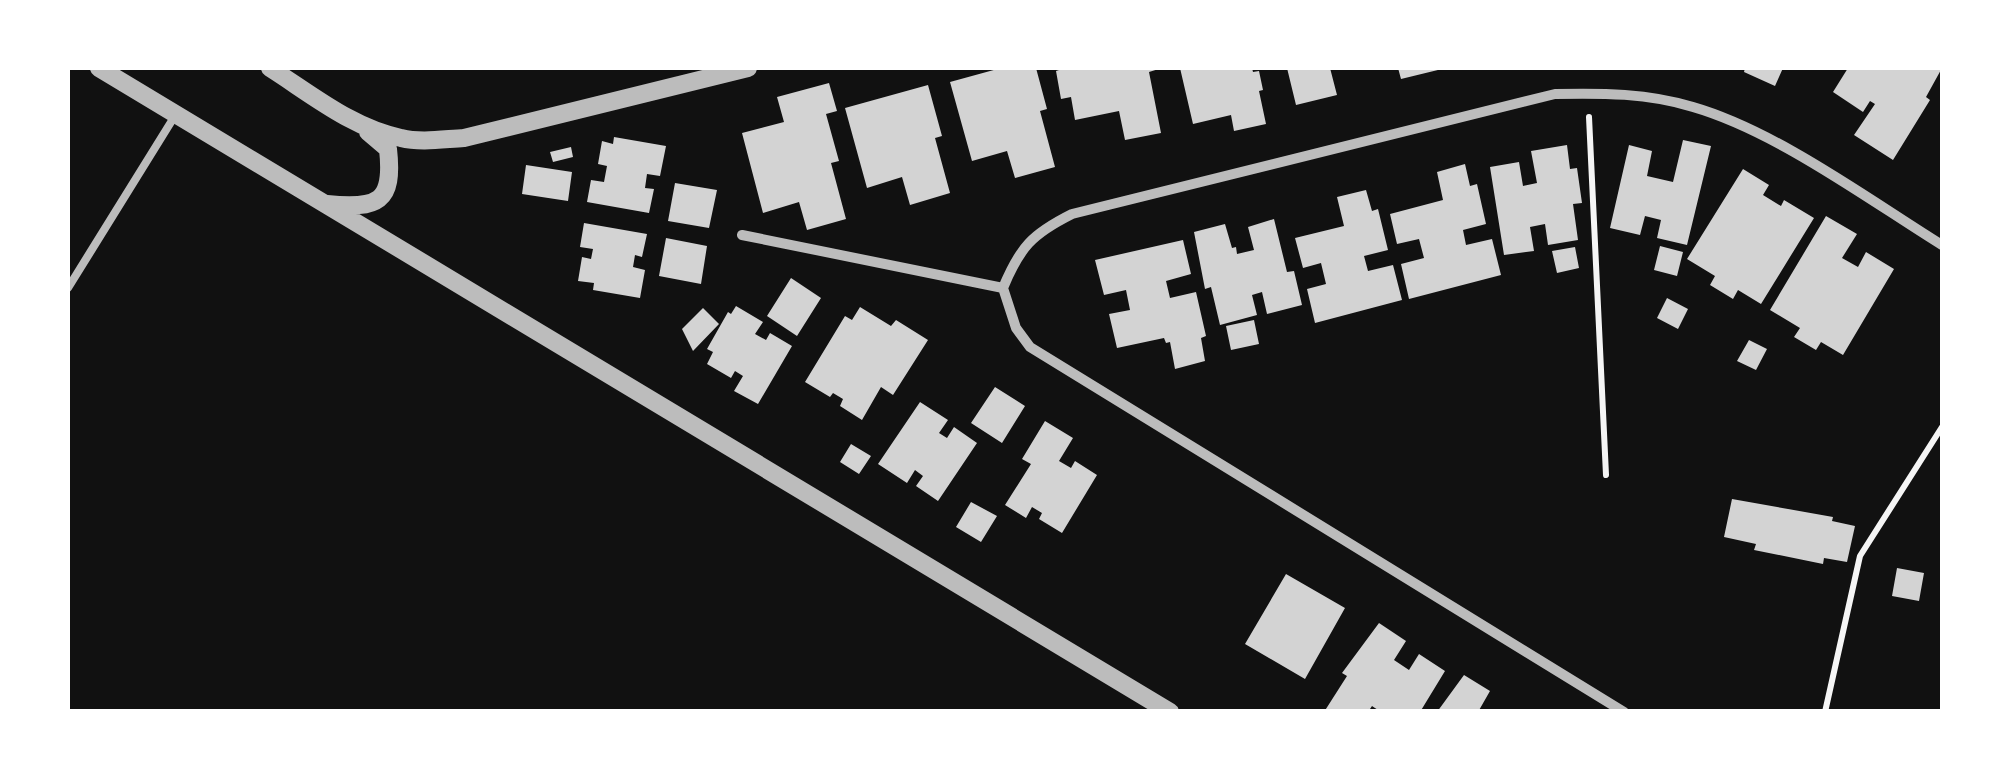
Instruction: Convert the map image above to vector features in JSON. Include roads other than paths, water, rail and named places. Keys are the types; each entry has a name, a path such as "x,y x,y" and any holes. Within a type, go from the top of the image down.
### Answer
{"street":[{"path":"100,68 1170,712"},
{"path":"270,68 359,124 388,148 391,177 381,198 361,208 322,203"},
{"path":"359,124 404,139 464,138 748,68"},
{"path":"1624,712 1030,347 1016,328 1003,288 1024,245 1044,228 1072,214 1556,94 1628,93 1693,106 1754,130 1942,245"},
{"path":"742,235 1003,288"}],"lane":[{"path":"68,288 176,114"}]}
